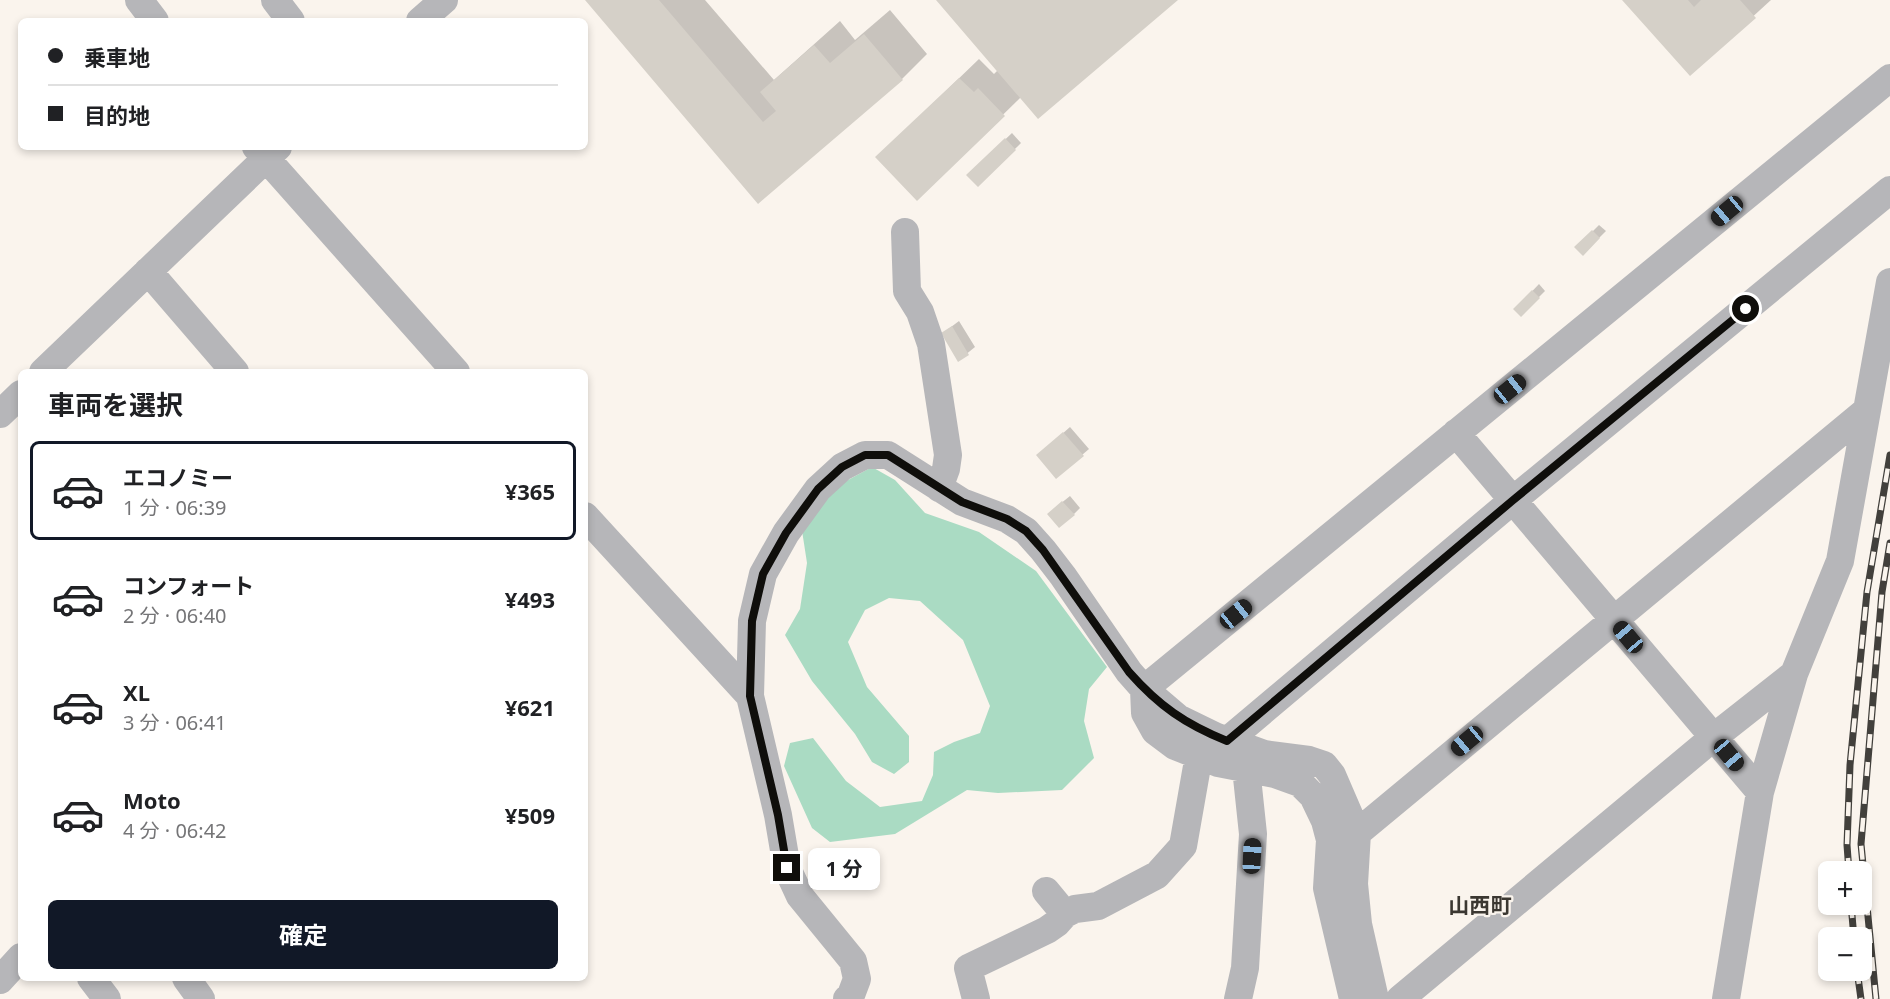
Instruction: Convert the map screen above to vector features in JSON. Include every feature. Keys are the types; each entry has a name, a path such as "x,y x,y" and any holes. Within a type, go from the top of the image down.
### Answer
{"street":[{"path":"139,0 152,18"},
{"path":"275,0 289,18"},
{"path":"423,18 444,0"},
{"path":"1144,689 1890,78"},
{"path":"49,369 267,151 453,369"},
{"path":"1227,741 1512,501 1890,190"},
{"path":"905,232 907,291 920,312 932,345 944,423 948,455 939,488"},
{"path":"148,271 232,369"},
{"path":"1726,999 1760,792 1794,674 1840,561 1890,282"},
{"path":"0,414 18,396"},
{"path":"1358,832 1866,411"},
{"path":"1456,434 1760,792"},
{"path":"847,999 857,979 854,961 800,896 787,868 778,815 750,696 752,621 763,574 786,533 818,489 842,467 865,455 888,455 962,502 1007,519 1026,531 1043,550 1129,672 1144,689 1178,718 1227,741 1263,754 1309,760 1324,765 1332,775 1358,832 1354,884 1358,924 1375,999"},
{"path":"588,519 750,696"},
{"path":"1400,999 1713,737 1794,674"},
{"path":"1144,689 1145,713 1155,731 1174,746 1218,763 1275,774 1300,783 1313,796 1325,821 1330,840 1327,888 1353,999"},
{"path":"976,999 968,968 1047,930 1065,914 1075,909 1098,906 1157,875 1183,846 1198,755"},
{"path":"1238,999 1245,968 1253,834 1246,768"},
{"path":"1046,891 1065,914"},
{"path":"0,980 18,960"},
{"path":"93,981 107,999"},
{"path":"188,981 201,999"}],"green space":[{"path":"872,467 895,480 925,513 979,532 1036,571 1107,667 1089,689 1084,721 1094,758 1062,790 998,793 967,790 895,834 830,842 812,828 784,766 790,743 813,738 846,781 880,807 922,801 933,775 934,752 980,733 990,706 963,640 920,601 889,598 865,610 848,642 867,687 909,736 909,762 894,774 872,762 855,734 812,681 785,635 800,609 807,563 801,524 824,493"}],"building":[{"path":"585,0 659,0 763,122 776,111 760,92 814,45 830,63 864,34 903,80 758,204"},
{"path":"936,0 1178,0 1038,119"},
{"path":"1622,0 1688,0 1694,7 1701,0 1740,0 1756,18 1690,76"},
{"path":"959,78 974,92 978,88 1005,116 917,201 875,157"},
{"path":"1005,138 1016,150 978,187 966,175"},
{"path":"1592,230 1600,238 1583,256 1574,247"},
{"path":"1532,290 1540,298 1521,317 1513,309"},
{"path":"952,326 969,355 958,362 941,333"},
{"path":"1063,432 1084,456 1056,479 1036,455"},
{"path":"1062,501 1075,515 1059,528 1047,514"}],"railway":[{"path":"1848,861 1850,765 1867,592 1890,455"},
{"path":"1876,999 1861,844 1882,592 1890,543"},
{"path":"1852,915 1853,927"},
{"path":"1859,981 1861,999"}],"district":[{"name":"山西町","path":"1480,905"}],"route":[{"path":"787,868 778,815 750,696 752,621 763,574 786,533 818,489 842,467 865,455 888,455 962,502 1007,519 1026,531 1043,550 1129,672 1144,689 1178,718 1227,741 1512,501 1746,309"}]}
